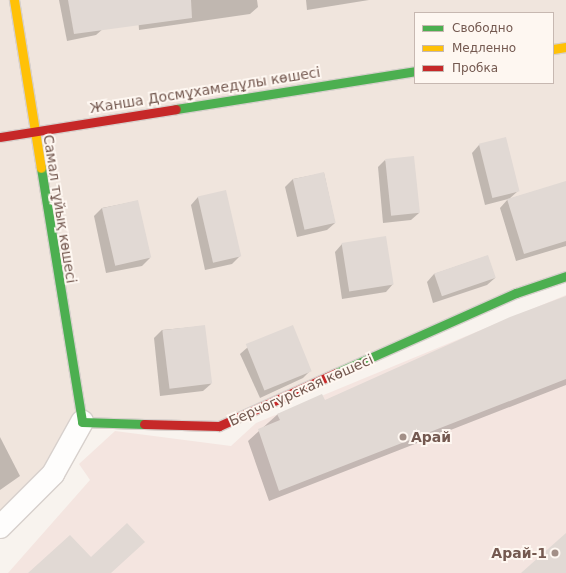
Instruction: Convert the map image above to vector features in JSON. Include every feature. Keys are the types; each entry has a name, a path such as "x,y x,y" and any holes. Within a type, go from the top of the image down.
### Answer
{"street":[{"name":"Самал тұйық көшесі","path":"14,0 33,132 82,422"},
{"path":"554,49 566,47"},
{"name":"Жанша Досмұхамедұлы көшесі","path":"0,137 414,71"},
{"name":"Берчогурская көшесі","path":"82,422 219,426 516,293 566,276"},
{"path":"0,526 53,474 82,422"}],"shaded area":[{"path":"0,0 566,0 566,276 219,426 82,422 0,527"},
{"name":"Арай","path":"566,295 566,573 8,573 90,480 79,464 115,431 231,446 256,423"}],"building":[{"path":"68,0 191,0 192,18 74,34"},
{"path":"506,137 520,191 492,198 479,144"},
{"path":"414,156 420,213 391,216 385,159"},
{"path":"324,172 336,223 305,230 293,179"},
{"path":"566,181 566,241 524,254 507,199"},
{"path":"226,190 241,256 213,263 198,197"},
{"path":"138,200 151,257 115,266 102,208"},
{"path":"386,236 394,284 349,291 342,243"},
{"path":"488,255 496,278 442,296 434,274"},
{"path":"566,296 566,379 279,491 258,429 280,420 277,414 322,394 325,400 510,317"},
{"path":"205,325 212,384 170,389 162,330"},
{"path":"293,325 312,371 264,390 246,344"},
{"path":"127,523 145,542 111,573 28,573 70,535 91,557"},
{"name":"Арай-1","path":"566,533 566,573 521,573"}],"traffic: fast":[{"path":"176,109 414,71"},
{"path":"41,168 82,422 144,424"},
{"path":"336,373 516,293 566,276"}],"traffic: slow":[{"path":"14,0 41,168"},
{"path":"554,49 566,47"}],"traffic: jam":[{"path":"0,137 176,109"},
{"path":"144,424 219,426 336,373"}],"place":[{"name":"Арай","path":"403,437"},
{"name":"Арай-1","path":"555,553"}]}
